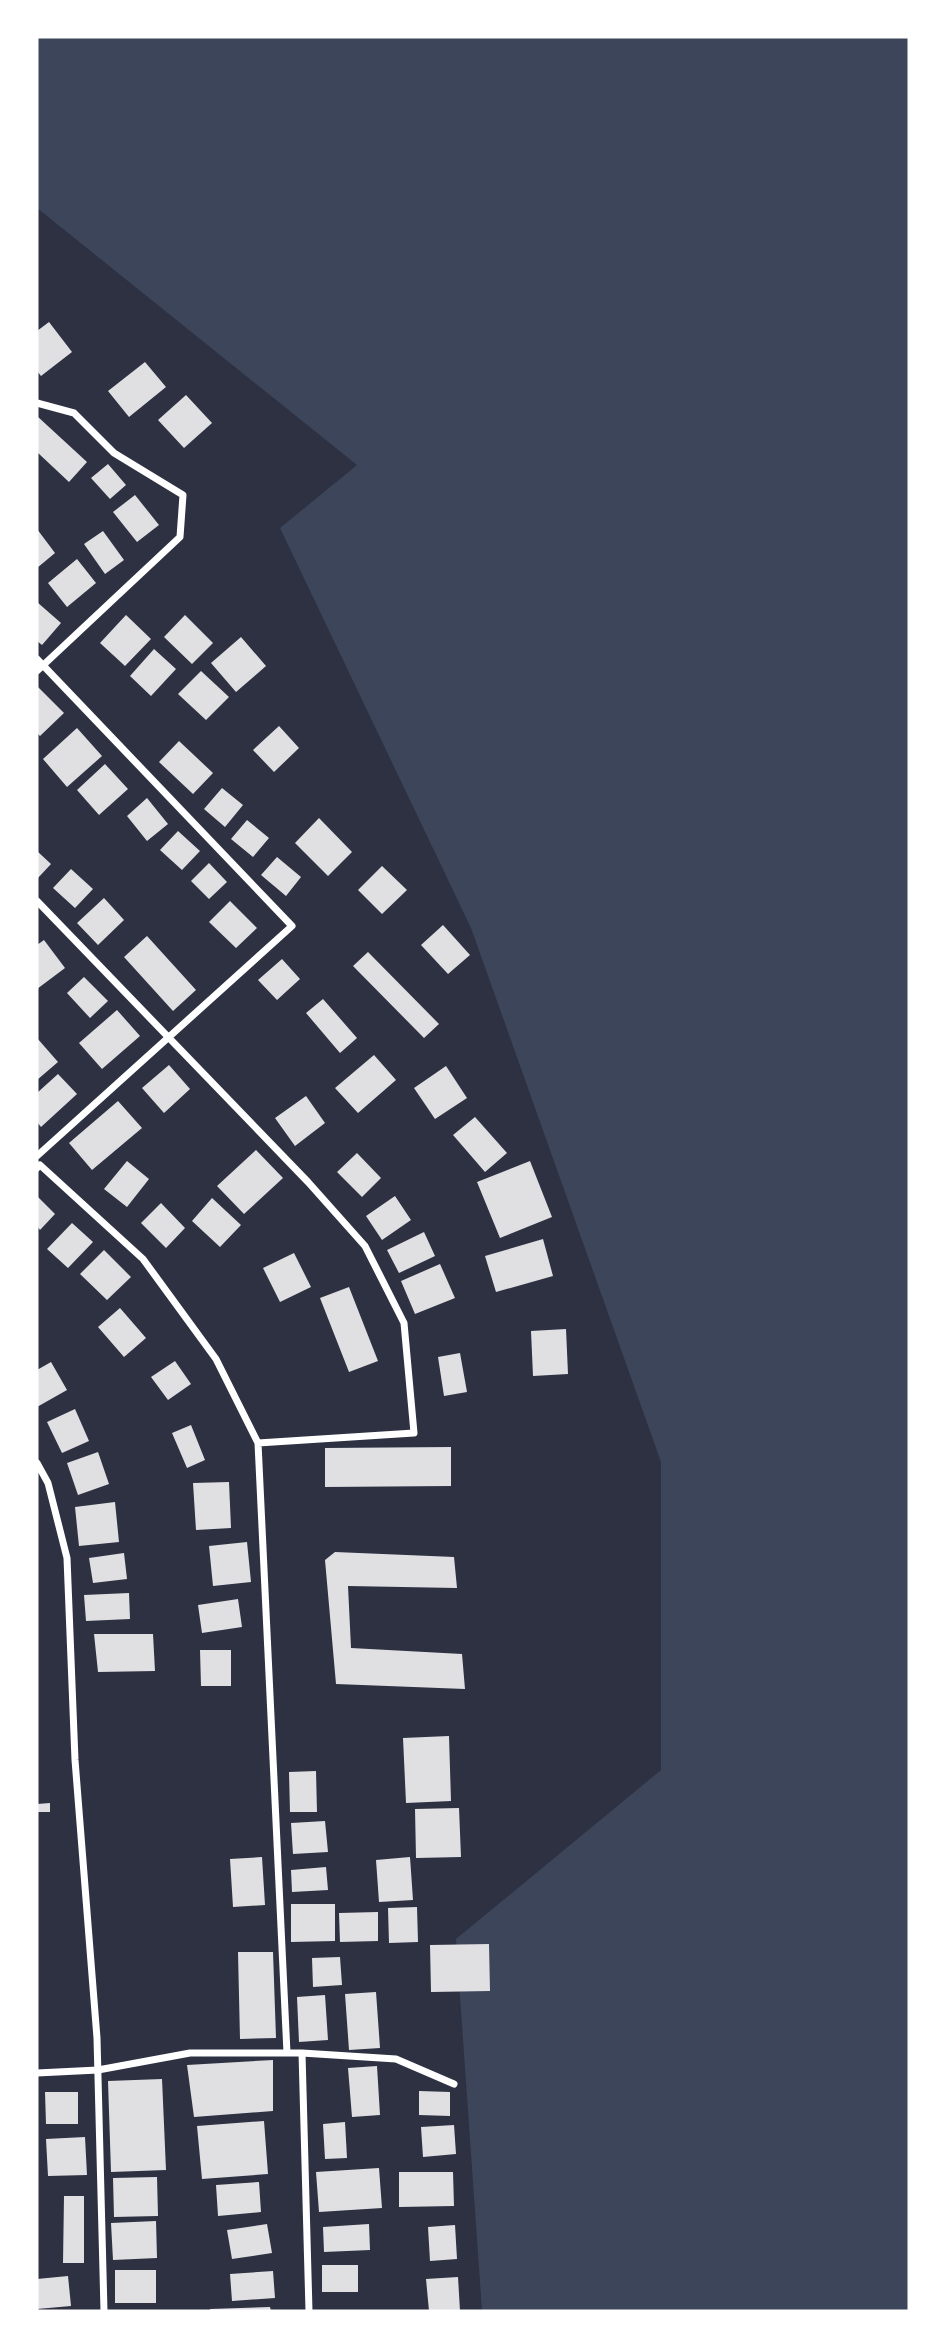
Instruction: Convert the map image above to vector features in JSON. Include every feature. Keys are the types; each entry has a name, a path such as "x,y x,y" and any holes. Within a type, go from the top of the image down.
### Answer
{"street":[{"path":"37,402 74,413 114,453 183,495 180,537 39,665 292,926 169,1036 38,1162 143,1259 216,1359 258,1443 287,2053"},
{"path":"37,901 308,1182 365,1246 404,1323 414,1433 258,1443"},
{"path":"37,1463 48,1483 67,1558 75,1760 97,2070 104,2311"},
{"path":"37,2073 97,2070 190,2053 302,2053 396,2059 454,2084"},
{"path":"302,2053 309,2311"}],"shaded area":[{"path":"37,37 909,37 909,2311 482,2311 456,1939 661,1770 661,1462 471,928 280,528 357,465 37,208"}],"building":[{"path":"49,322 72,352 41,376 37,371 37,331"},
{"path":"145,362 166,387 129,417 108,391"},
{"path":"186,395 212,423 184,448 158,420"},
{"path":"37,416 87,462 69,482 37,452"},
{"path":"108,464 126,485 110,499 91,478"},
{"path":"135,495 159,525 137,542 113,512"},
{"path":"37,529 55,553 37,568"},
{"path":"103,531 124,560 105,574 84,544"},
{"path":"77,559 96,583 67,607 48,583"},
{"path":"37,602 61,623 42,645 37,641"},
{"path":"126,615 151,639 125,666 100,643"},
{"path":"185,615 213,643 192,664 164,637"},
{"path":"241,637 266,666 236,692 211,663"},
{"path":"154,649 176,669 151,696 130,676"},
{"path":"201,671 229,697 206,720 178,694"},
{"path":"37,686 64,713 40,736 37,733"},
{"path":"279,726 299,748 274,772 253,750"},
{"path":"77,728 102,756 67,787 43,759"},
{"path":"179,741 213,773 193,794 159,762"},
{"path":"105,764 128,789 99,815 77,790"},
{"path":"222,788 243,805 225,827 204,809"},
{"path":"147,798 168,824 147,841 127,816"},
{"path":"319,818 352,852 328,876 295,843"},
{"path":"247,820 269,838 253,857 231,839"},
{"path":"178,831 200,851 182,870 160,850"},
{"path":"37,851 51,864 37,879"},
{"path":"277,857 301,877 286,896 261,875"},
{"path":"209,863 227,882 209,899 191,881"},
{"path":"382,866 407,890 382,914 358,890"},
{"path":"71,869 93,889 75,908 53,888"},
{"path":"104,898 124,920 98,945 77,923"},
{"path":"230,901 257,928 236,948 209,922"},
{"path":"443,925 470,955 448,974 421,945"},
{"path":"147,936 196,990 173,1011 124,957"},
{"path":"44,940 65,968 37,989 37,945"},
{"path":"368,952 439,1024 424,1038 353,966"},
{"path":"282,959 300,979 277,1000 258,980"},
{"path":"84,977 108,1001 90,1018 67,993"},
{"path":"323,999 357,1038 340,1053 306,1013"},
{"path":"117,1010 140,1036 102,1069 79,1043"},
{"path":"37,1038 58,1062 37,1080"},
{"path":"374,1055 396,1080 358,1113 335,1088"},
{"path":"169,1065 190,1089 164,1113 142,1088"},
{"path":"446,1066 467,1098 435,1119 414,1088"},
{"path":"58,1074 77,1094 41,1127 37,1122 37,1093"},
{"path":"306,1096 325,1123 295,1146 275,1118"},
{"path":"118,1101 142,1128 92,1170 69,1143"},
{"path":"475,1117 507,1153 485,1172 453,1135"},
{"path":"256,1150 283,1178 244,1214 217,1186"},
{"path":"357,1153 381,1178 362,1197 337,1172"},
{"path":"127,1161 149,1179 127,1207 104,1189"},
{"path":"530,1161 552,1217 500,1238 477,1182"},
{"path":"37,1196 55,1214 40,1230 37,1226"},
{"path":"395,1196 411,1220 382,1240 366,1216"},
{"path":"212,1198 241,1225 220,1247 192,1221"},
{"path":"161,1203 185,1228 166,1248 141,1223"},
{"path":"72,1223 93,1242 68,1268 47,1249"},
{"path":"424,1232 435,1256 399,1273 387,1250"},
{"path":"543,1239 553,1276 496,1292 485,1256"},
{"path":"104,1250 131,1277 107,1300 80,1274"},
{"path":"294,1253 311,1287 280,1302 263,1268"},
{"path":"440,1264 455,1298 415,1314 401,1281"},
{"path":"349,1287 378,1361 349,1372 320,1298"},
{"path":"120,1308 146,1338 124,1357 98,1327"},
{"path":"566,1329 568,1374 533,1376 531,1331"},
{"path":"460,1353 467,1392 444,1396 438,1357"},
{"path":"175,1361 191,1384 168,1400 151,1377"},
{"path":"51,1362 67,1390 37,1407 37,1370"},
{"path":"75,1409 89,1441 62,1453 47,1422"},
{"path":"191,1425 205,1460 187,1468 172,1433"},
{"path":"451,1447 451,1486 325,1487 325,1448"},
{"path":"98,1452 109,1484 78,1495 67,1463"},
{"path":"229,1482 231,1528 196,1530 193,1483"},
{"path":"115,1502 119,1542 79,1546 75,1507"},
{"path":"247,1542 251,1582 213,1586 209,1546"},
{"path":"335,1552 454,1557 457,1588 348,1586 351,1648 462,1654 465,1689 336,1684 325,1560"},
{"path":"124,1553 127,1579 93,1583 89,1558"},
{"path":"129,1593 130,1619 86,1621 84,1595"},
{"path":"238,1599 242,1627 202,1633 198,1605"},
{"path":"94,1634 153,1634 155,1671 98,1672"},
{"path":"200,1650 231,1650 231,1686 201,1686"},
{"path":"449,1736 451,1801 406,1803 403,1738"},
{"path":"316,1771 317,1812 290,1812 289,1772"},
{"path":"50,1803 50,1812 37,1812 37,1804"},
{"path":"459,1808 461,1857 416,1858 415,1809"},
{"path":"325,1821 328,1852 293,1854 291,1823"},
{"path":"262,1857 265,1905 233,1907 230,1859"},
{"path":"410,1857 413,1900 379,1902 376,1860"},
{"path":"326,1867 328,1890 292,1892 291,1870"},
{"path":"291,1904 335,1904 335,1941 291,1942"},
{"path":"417,1907 418,1942 389,1943 388,1908"},
{"path":"378,1912 378,1941 340,1942 339,1913"},
{"path":"489,1944 490,1991 431,1992 430,1945"},
{"path":"238,1952 273,1952 276,2038 240,2039"},
{"path":"340,1957 342,1985 313,1987 312,1958"},
{"path":"376,1992 380,2048 349,2050 345,1994"},
{"path":"325,1995 328,2040 299,2042 297,1997"},
{"path":"273,2060 273,2111 194,2117 187,2065"},
{"path":"377,2066 380,2115 352,2117 348,2068"},
{"path":"162,2079 166,2170 111,2172 108,2081"},
{"path":"419,2091 450,2092 450,2116 419,2115"},
{"path":"45,2092 78,2092 78,2124 46,2124"},
{"path":"264,2121 268,2174 202,2179 197,2126"},
{"path":"345,2122 347,2158 325,2159 323,2124"},
{"path":"454,2125 456,2154 423,2157 421,2127"},
{"path":"85,2137 87,2175 48,2176 46,2139"},
{"path":"379,2168 382,2208 319,2212 316,2172"},
{"path":"399,2172 453,2172 454,2206 399,2207"},
{"path":"157,2177 158,2216 114,2217 113,2178"},
{"path":"259,2182 261,2212 218,2216 216,2185"},
{"path":"64,2196 84,2196 84,2263 63,2263"},
{"path":"156,2221 157,2258 113,2260 111,2223"},
{"path":"267,2224 272,2253 232,2259 227,2230"},
{"path":"369,2224 370,2250 324,2252 323,2227"},
{"path":"455,2225 457,2259 430,2261 428,2227"},
{"path":"322,2265 358,2265 358,2292 322,2292"},
{"path":"115,2270 156,2270 156,2303 115,2303"},
{"path":"273,2271 275,2298 232,2301 230,2274"},
{"path":"68,2276 71,2306 37,2309 37,2279"},
{"path":"458,2277 460,2311 429,2311 426,2279"},
{"path":"270,2307 271,2311 210,2311 210,2309"}]}
